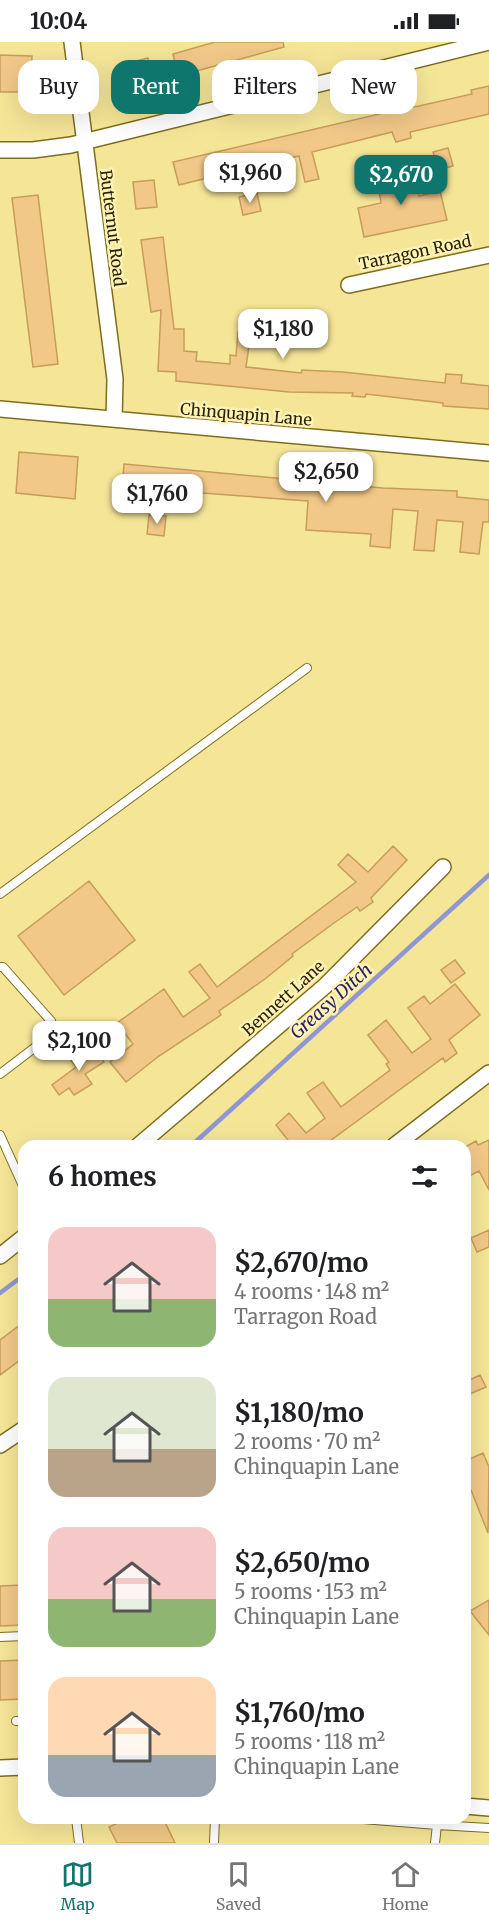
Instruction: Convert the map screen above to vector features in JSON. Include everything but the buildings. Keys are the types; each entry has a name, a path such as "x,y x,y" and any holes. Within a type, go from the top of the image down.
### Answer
{"street":[{"name":"Butternut Road","path":"72,42 115,380 114,418"},
{"path":"0,150 33,150 84,142 489,42"},
{"name":"Tarragon Road","path":"349,285 489,255"},
{"name":"Chinquapin Lane","path":"0,409 489,453"},
{"name":"Bennett Lane","path":"145,1140 325,986 443,867"},
{"path":"402,1140 489,1073"},
{"path":"0,1256 18,1242"},
{"path":"0,1445 18,1433"},
{"path":"0,1768 18,1767"},
{"path":"471,1806 489,1808"}],"lane":[{"path":"0,409 0,414"},
{"path":"0,894 307,668"},
{"path":"0,967 3,967 51,1021 54,1029 42,1042 0,1074"},
{"path":"0,1137 18,1175"},
{"path":"0,1637 18,1636"},
{"path":"77,1824 80,1843"},
{"path":"214,1843 215,1824"},
{"path":"425,1824 489,1828"},
{"path":"435,1843 437,1825"}],"waterway":[{"name":"Greasy Ditch","path":"198,1140 489,875"},
{"name":"Greasy Ditch","path":"0,1293 18,1280"}]}
